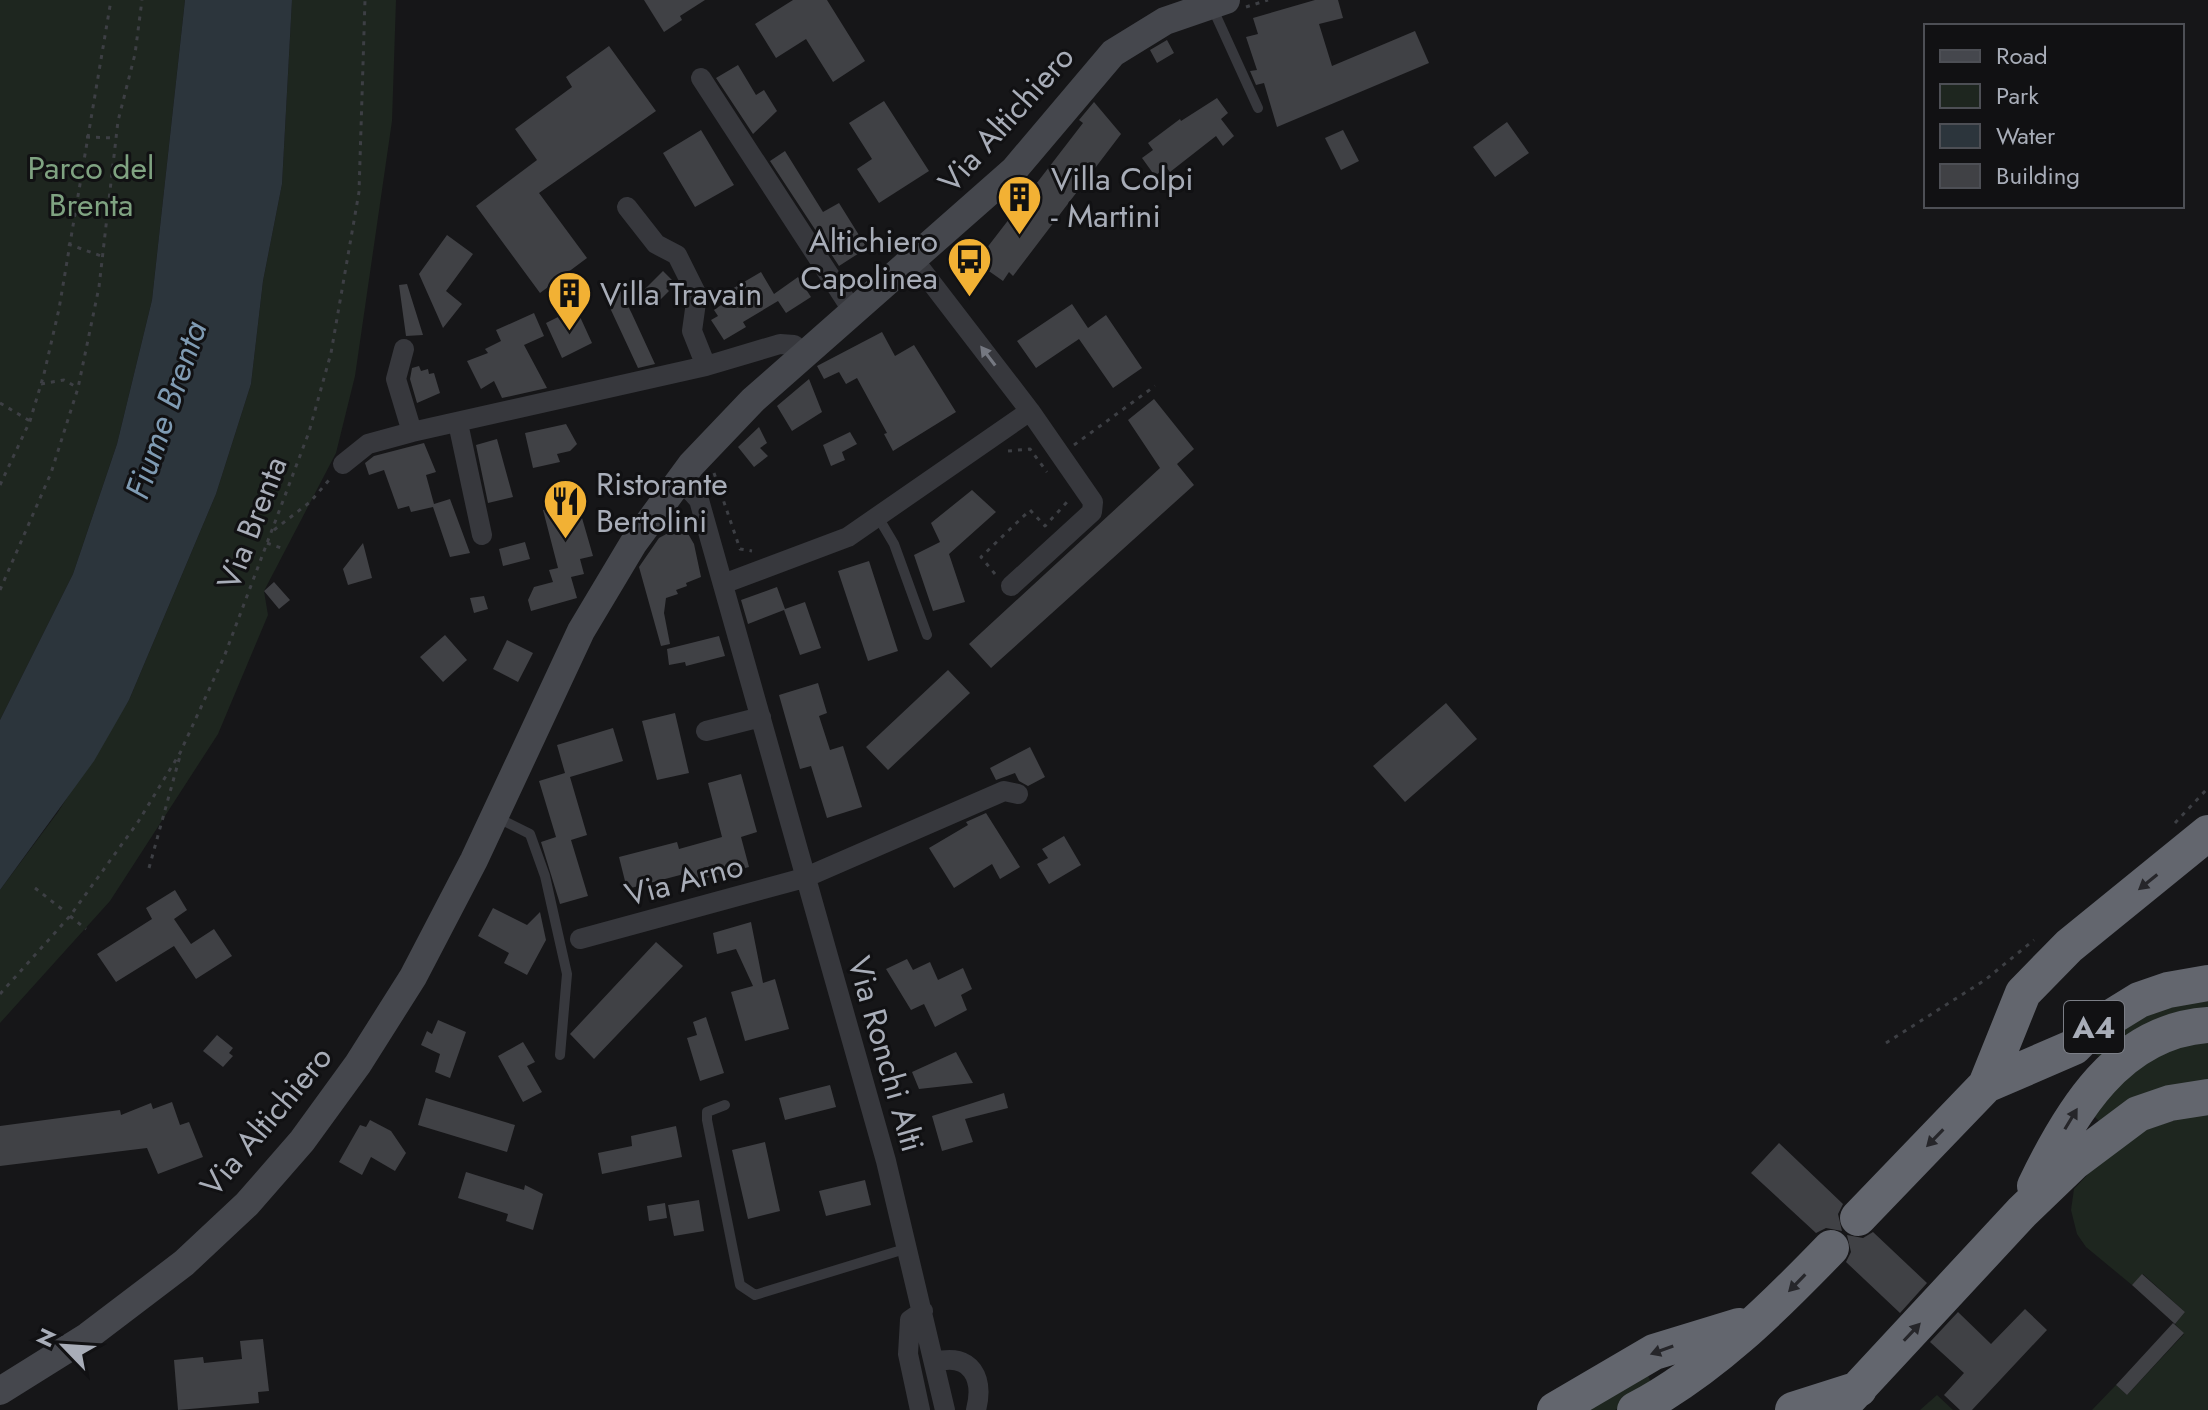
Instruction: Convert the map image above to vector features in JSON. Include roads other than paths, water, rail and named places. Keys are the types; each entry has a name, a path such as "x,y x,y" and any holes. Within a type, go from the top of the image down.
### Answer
{"highway":[{"path":"1986,1085 2023,993 2069,946 2208,833"},
{"name":"A4","path":"1858,1218 1986,1085 2074,1047 2092,1029 2139,1000 2180,987 2208,983"},
{"path":"2022,1212 2067,1126 2102,1079 2146,1043 2172,1032 2208,1025"},
{"path":"1793,1410 1849,1399 2022,1212 2121,1123 2153,1108 2208,1097"},
{"path":"1635,1410 1660,1397 1763,1318 1831,1248"},
{"path":"1555,1410 1654,1352 1763,1318"}],"street":[{"name":"Via Altichiero","path":"0,1391 88,1336 184,1263 247,1204 293,1151 358,1064 407,988 446,917 581,631 620,565 680,479 753,400 1014,170 1113,53 1165,21 1219,2"},
{"path":"701,78 854,313"},
{"path":"627,207 656,244 677,255 697,295 692,331 706,366"},
{"path":"914,260 1030,411 1093,502 1092,512 1005,582"},
{"path":"343,464 368,444 706,366 780,344 794,345 806,355"},
{"path":"404,349 396,379 412,432"},
{"path":"723,584 838,541 878,517 1030,411"},
{"path":"458,423 482,535"},
{"name":"Via Ronchi Alti","path":"680,479 699,500 761,717 854,1070 908,1248 945,1410"},
{"path":"706,731 761,717"},
{"path":"804,878 1004,791 1018,794"},
{"name":"Via Arno","path":"580,939 804,878"},
{"path":"920,1410 907,1337 910,1320 923,1311"},
{"path":"935,1362 959,1361 970,1368 978,1378 981,1393 976,1410"}],"lane":[{"path":"1219,2 1258,108"},
{"path":"878,517 894,544 927,635"},
{"path":"494,816 530,834 545,876 567,974 560,1055"},
{"path":"725,1105 707,1112 707,1120 740,1285 747,1292 755,1295 908,1248"}],"water":[{"name":"Fiume Brenta","path":"185,0 292,0 282,184 263,281 251,384 216,494 129,700 94,761 0,890 0,720 73,574 117,444 152,300"}],"place":[{"name":"Villa Colpi - Martini","path":"1020,236"},
{"name":"Altichiero Capolinea","path":"969,298"},
{"name":"Villa Travain","path":"569,333"},
{"name":"Ristorante Bertolini","path":"565,541"}],"park label":[{"name":"Parco del Brenta","path":"91,186"}]}
